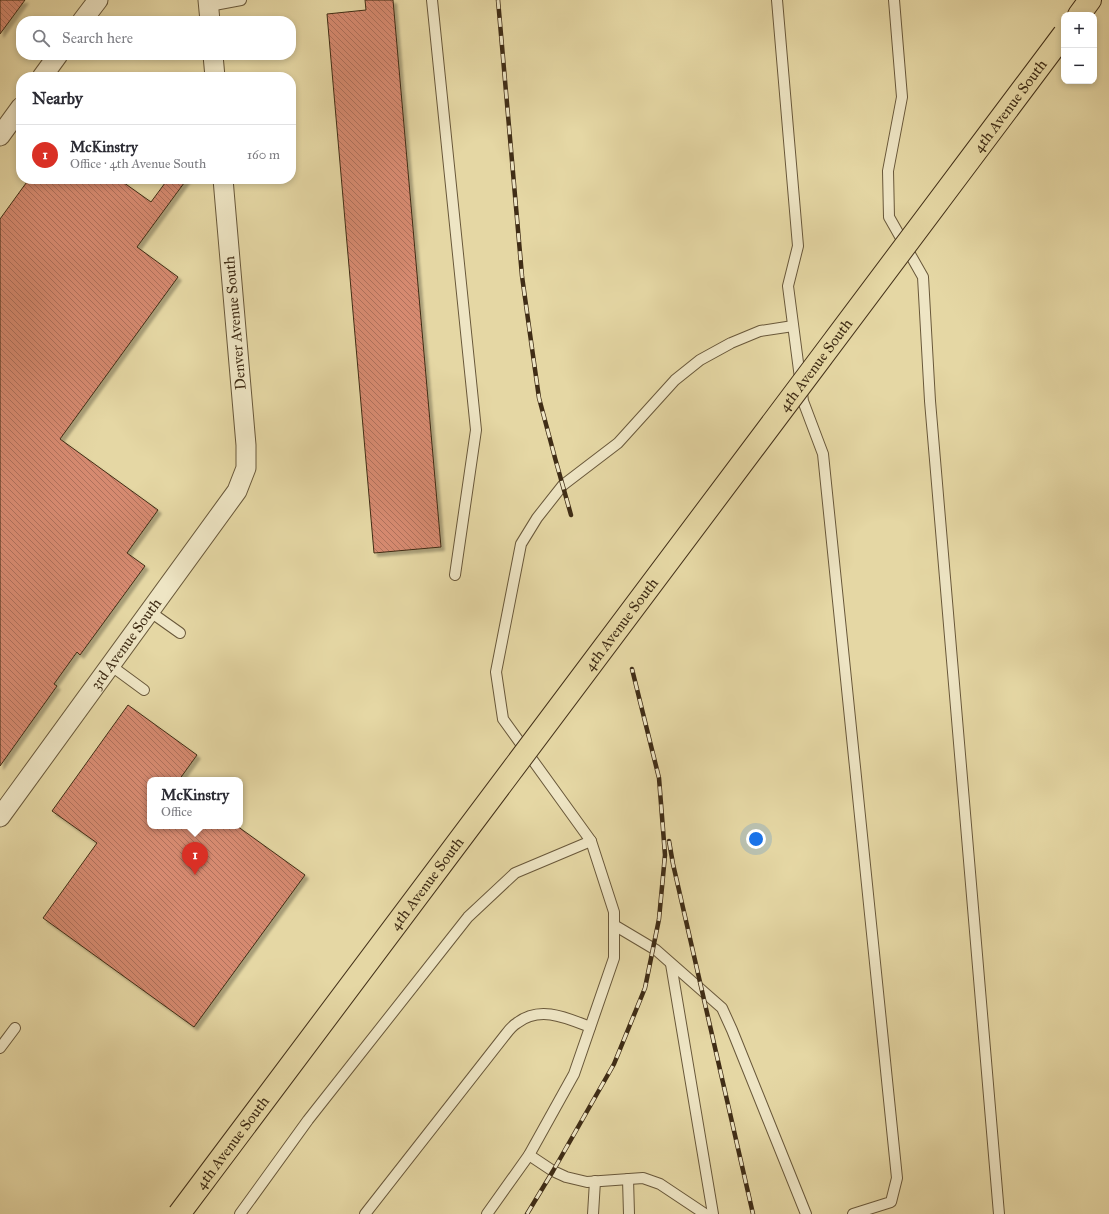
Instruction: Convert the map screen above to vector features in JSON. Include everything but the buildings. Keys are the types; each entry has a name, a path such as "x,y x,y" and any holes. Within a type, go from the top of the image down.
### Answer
{"main road":[{"path":"1080,12 1090,0"},
{"name":"4th Avenue South","path":"179,1214 1061,38"}],"street":[{"path":"86,16 98,0"},
{"path":"46,72 54,60"},
{"path":"213,60 214,72"},
{"path":"0,136 16,113"},
{"name":"Denver Avenue South","path":"223,184 246,445 246,468"},
{"name":"3rd Avenue South","path":"0,817 237,491 246,468"}],"lane":[{"path":"209,9 241,0"},
{"path":"432,0 476,430 455,575"},
{"path":"777,0 798,246 788,286 803,401 823,454 897,1178 891,1202 853,1214"},
{"path":"894,0 902,97 888,171 889,217 923,277 930,401 999,1214"},
{"path":"487,1214 530,1155 574,1074 614,958 614,912 591,841 503,718 496,672 521,544 537,518 563,485 618,443 674,380 695,364 731,343 760,331 793,326"},
{"path":"149,611 180,633"},
{"path":"110,665 144,690"},
{"path":"240,1214 308,1120 468,917 515,872 591,841"},
{"path":"614,925 656,950 722,1008 806,1214"},
{"path":"671,964 713,1214"},
{"path":"365,1214 506,1034 517,1023 531,1016 546,1013 562,1016 590,1027"},
{"path":"0,1048 15,1028"},
{"path":"530,1155 553,1171 566,1177 587,1182 643,1178 660,1184 705,1214"},
{"path":"628,1179 629,1214"},
{"path":"593,1214 595,1181"}],"railway":[{"path":"498,0 522,276 539,398 571,515"},
{"path":"527,1214 614,1064 645,988 659,919 665,855 659,778 632,669"},
{"path":"669,841 753,1214"}],"place":[{"name":"McKinstry","path":"195,875"}]}
